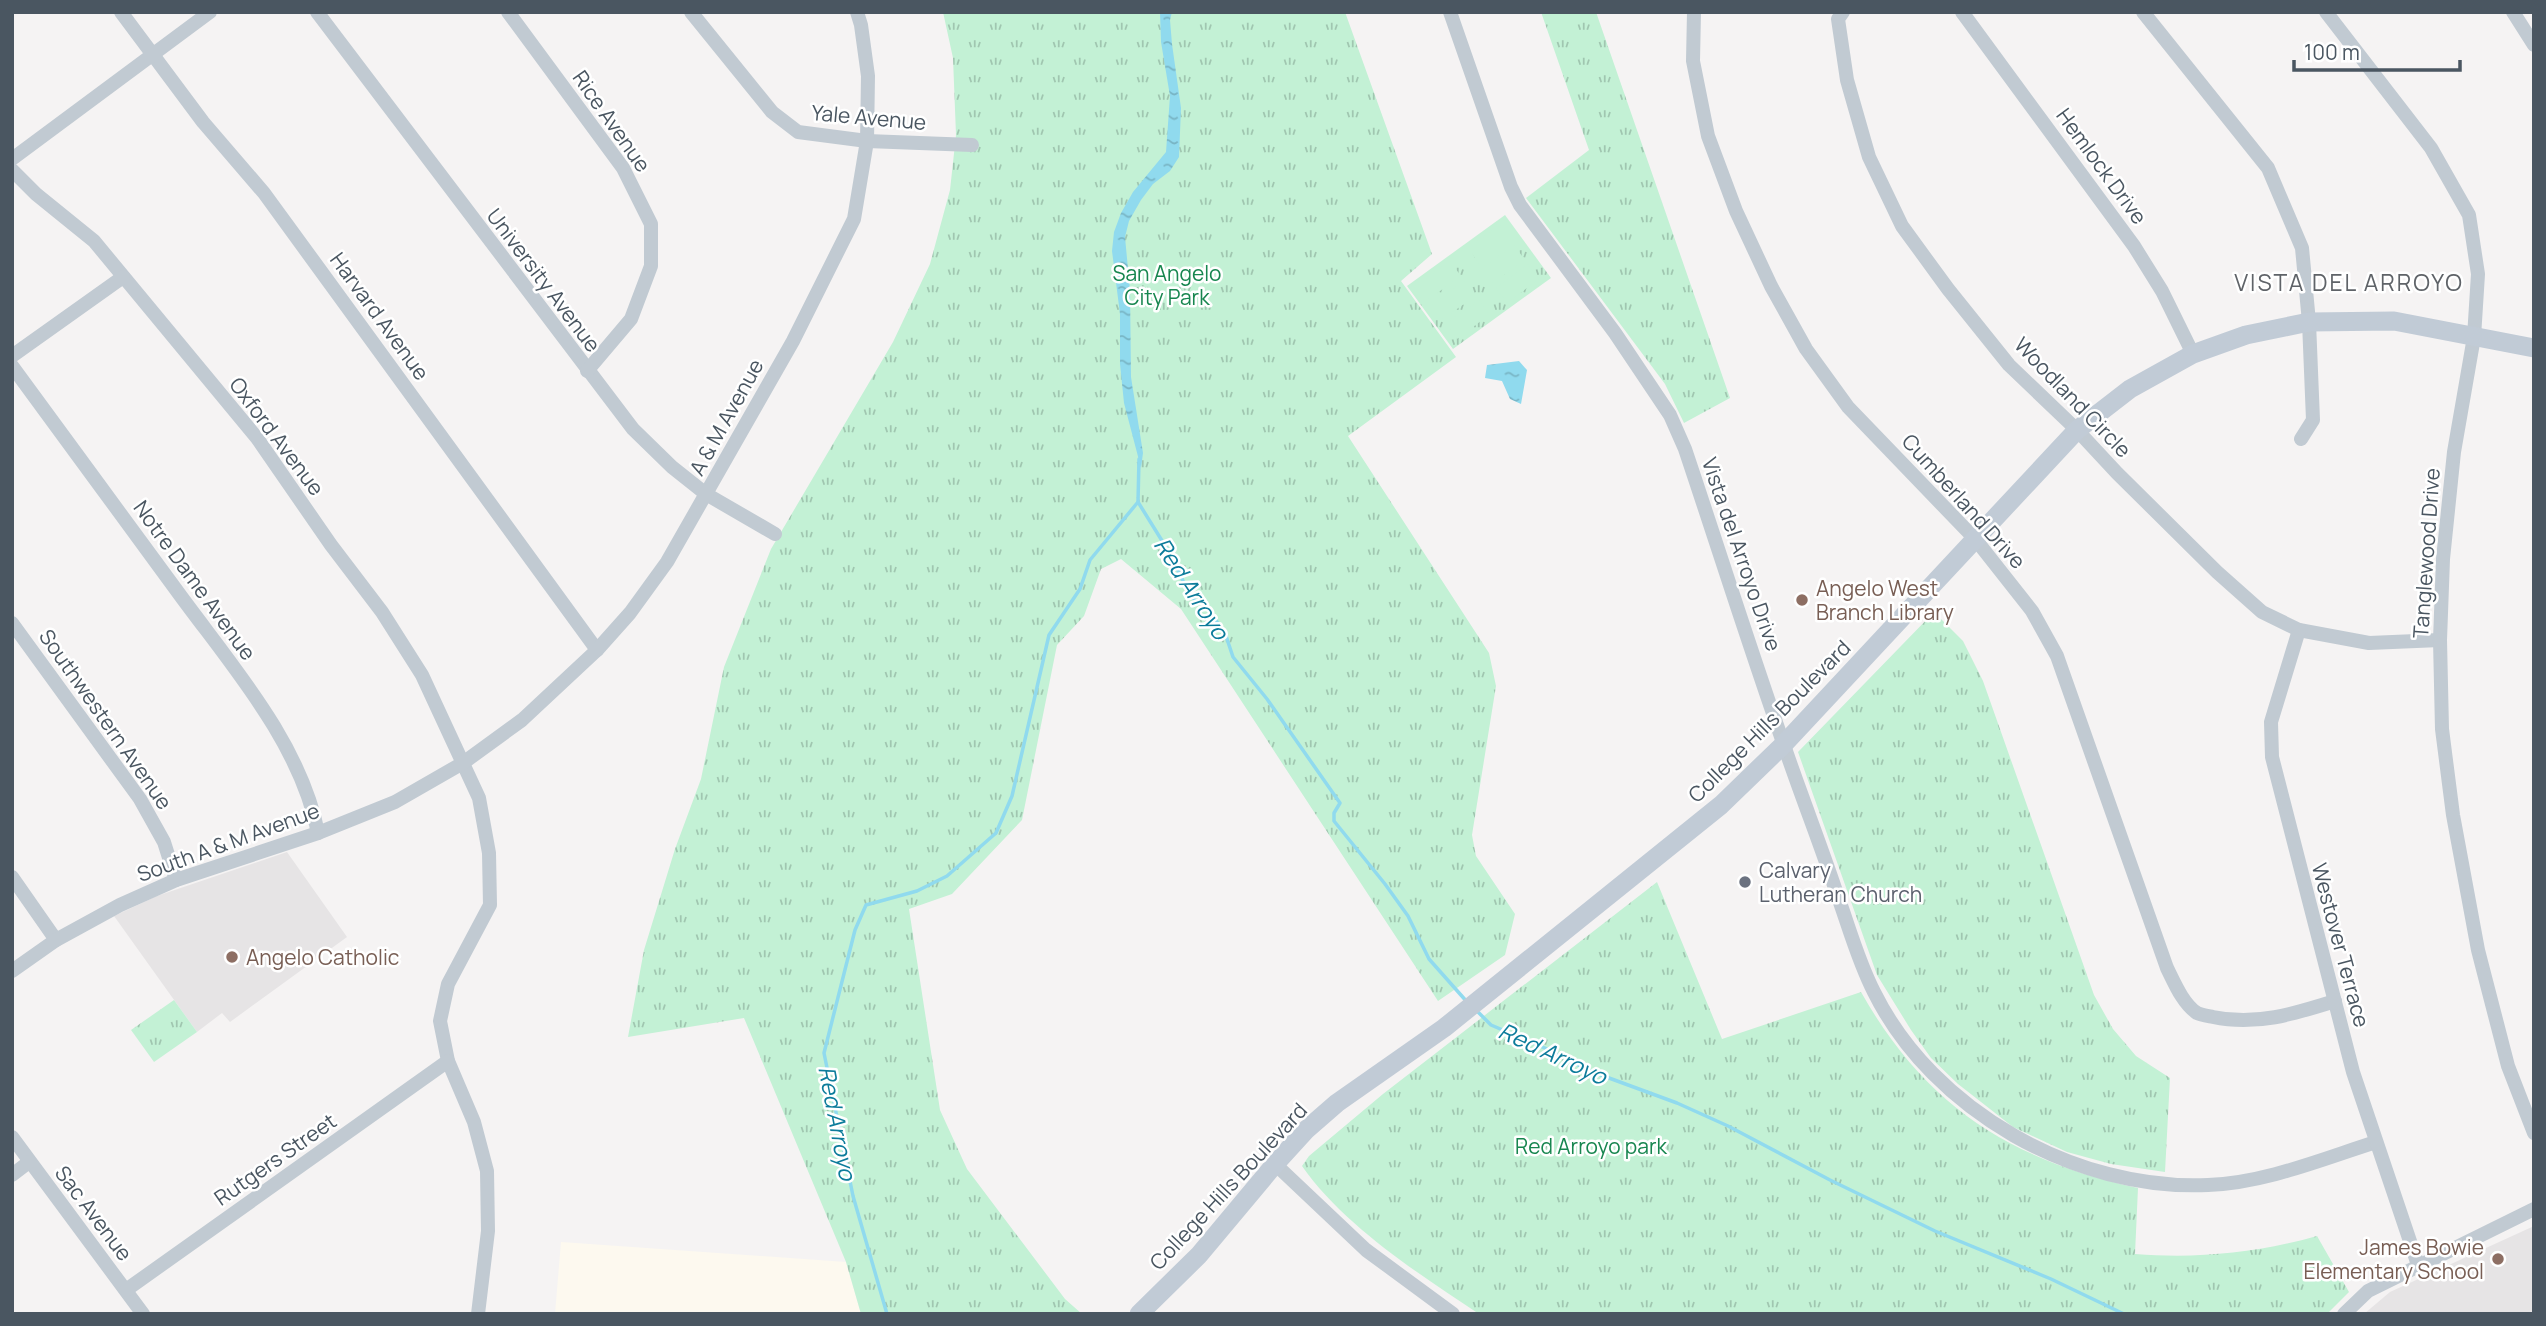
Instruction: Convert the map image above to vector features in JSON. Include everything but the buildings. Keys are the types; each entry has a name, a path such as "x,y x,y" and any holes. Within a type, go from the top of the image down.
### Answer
{"street":[{"name":"Harvard Avenue","path":"121,12 202,122 264,193 597,650"},
{"path":"12,159 210,12"},
{"name":"University Avenue","path":"317,12 633,429 672,467 706,494 775,534"},
{"name":"Rice Avenue","path":"508,12 623,168 651,224 651,266 631,319 587,371"},
{"name":"Yale Avenue","path":"691,12 772,113 798,132 867,141 972,145"},
{"name":"A & M Avenue","path":"463,763 522,720 597,650 630,612 667,562 793,341 854,219 867,141 868,76 857,12"},
{"name":"Vista del Arroyo Drive","path":"1450,12 1511,187 1520,205 1615,333 1671,415 1685,449 1783,745 1858,954 1874,993 1896,1029 1943,1085 2001,1130 2071,1164 2145,1182 2208,1185 2272,1175 2376,1142"},
{"name":"Cumberland Drive","path":"1694,12 1693,61 1709,136 1736,211 1771,286 1806,349 1848,407 1976,540 2032,611 2057,656 2167,968 2181,994 2197,1013 2228,1020 2261,1020 2287,1016 2335,1001"},
{"name":"Woodland Circle","path":"1843,12 1838,19 1846,80 1869,157 1902,226 2009,365 2217,572 2262,612 2299,631 2369,643 2440,640"},
{"name":"Hemlock Drive","path":"1962,12 2134,246 2162,291 2193,354"},
{"path":"2144,12 2267,168 2302,248 2309,322 2313,420 2301,439"},
{"name":"Tanglewood Drive","path":"2326,12 2431,148 2469,215 2478,274 2474,337 2454,452 2443,559 2440,640 2442,729 2453,815 2478,950 2508,1066 2534,1133"},
{"path":"2513,12 2534,45"},
{"name":"Oxford Avenue","path":"12,170 36,194 94,241 257,438 331,545 382,612 422,675 479,798 489,853 489,905 448,984 440,1021 448,1061 474,1122 487,1171 488,1231 478,1314"},
{"path":"12,356 123,276"},
{"name":"College Hills Boulevard","path":"1139,1314 1199,1255 1306,1130 1337,1103 1444,1028 1721,804 1783,745 2077,430 2130,389 2193,354 2246,335 2309,322 2394,321 2534,348"},
{"name":"Notre Dame Avenue","path":"12,366 256,699 297,768 312,803 318,833"},
{"name":"Southwestern Avenue","path":"12,623 140,799 164,842 176,880"},
{"name":"Westover Terrace","path":"2299,631 2271,722 2272,757 2353,1072 2418,1265"},
{"name":"South A & M Avenue","path":"12,971 56,940 120,905 176,880 318,833 395,803 463,763"},
{"path":"12,877 56,940"},
{"name":"Rutgers Street","path":"126,1290 448,1061"},
{"name":"Sac Avenue","path":"12,1137 143,1314"},
{"path":"12,1175 29,1162"},
{"path":"1275,1164 1366,1250 1453,1314"},
{"path":"2344,1314 2368,1291 2534,1209"}],"shaded area":[{"name":"Angelo Catholic","path":"287,852 347,937 230,1022 222,1013 197,1032 114,916 157,896"},
{"name":"James Bowie Elementary School","path":"2534,1226 2534,1314 2364,1314 2390,1292"},
{"path":"561,1242 846,1262 861,1314 555,1314"}],"green space":[{"name":"San Angelo City Park","path":"943,12 1345,12 1432,254 1401,281 1456,357 1348,436 1489,653 1496,686 1472,835 1476,856 1515,914 1505,955 1438,1001 1181,609 1121,559 1101,569 1084,616 1057,645 1022,820 952,894 909,909 940,1110 967,1169 1065,1299 1082,1314 861,1314 846,1262 744,1018 628,1037 644,950 675,849 701,779 724,667 771,549 893,342 930,264 950,190 956,135 953,58"},
{"path":"1541,12 1596,12 1730,398 1684,423 1665,384 1526,198 1589,150"},
{"path":"1505,215 1551,278 1453,349 1407,286"},
{"path":"1500,225 1511,240 1479,264 1468,248"},
{"path":"1514,245 1525,260 1493,283 1482,268"},
{"path":"1450,261 1461,276 1429,299 1418,284"},
{"path":"1528,264 1539,279 1507,303 1496,288"},
{"path":"1464,281 1475,296 1443,319 1432,304"},
{"path":"1479,300 1489,315 1457,339 1446,323"},
{"path":"1934,612 1963,641 1983,681 2094,995 2113,1029 2136,1056 2170,1078 2165,1172 2111,1164 2067,1152 2013,1127 1958,1084 1931,1058 1877,975 1798,752"},
{"name":"Red Arroyo park","path":"1657,882 1722,1039 1861,992 1886,1032 1914,1067 1944,1097 1976,1123 2050,1162 2138,1188 2135,1254 2181,1256 2227,1253 2272,1247 2317,1236 2349,1292 2327,1314 1479,1314 1361,1229 1319,1188 1302,1166 1309,1156 1383,1094"},
{"path":"174,1000 197,1032 154,1062 131,1030"}],"water":[{"path":"1160,12 1172,12 1172,44 1181,108 1179,157 1170,171 1153,184 1141,200 1129,221 1125,237 1130,290 1131,377 1143,453 1141,468 1124,403 1120,364 1120,314 1112,251 1114,232 1121,213 1133,192 1166,152 1170,96 1161,42"},
{"path":"1519,361 1527,370 1521,404 1510,399 1502,381 1485,378 1487,365"}],"waterway":[{"name":"Red Arroyo","path":"1139,459 1138,502 1169,552 1187,589 1196,602 1206,605 1226,636 1233,657 1267,699 1340,803 1334,813 1334,821 1408,916 1429,959 1468,1003"},
{"name":"Red Arroyo","path":"887,1314 853,1196 824,1053 855,930 866,905 917,891 947,876 996,833 1012,796 1049,635 1080,589 1090,560 1138,502"},
{"name":"Red Arroyo","path":"1476,1010 1491,1025 1590,1071 1677,1103 1728,1126 1935,1231 2051,1279 2124,1314"}],"place":[{"name":"Angelo West Branch Library","path":"1802,600"},
{"name":"Calvary Lutheran Church","path":"1745,882"},
{"name":"Angelo Catholic","path":"232,957"},
{"name":"James Bowie Elementary School","path":"2498,1259"}],"district":[{"name":"VISTA DEL ARROYO","path":"2349,282"}]}
